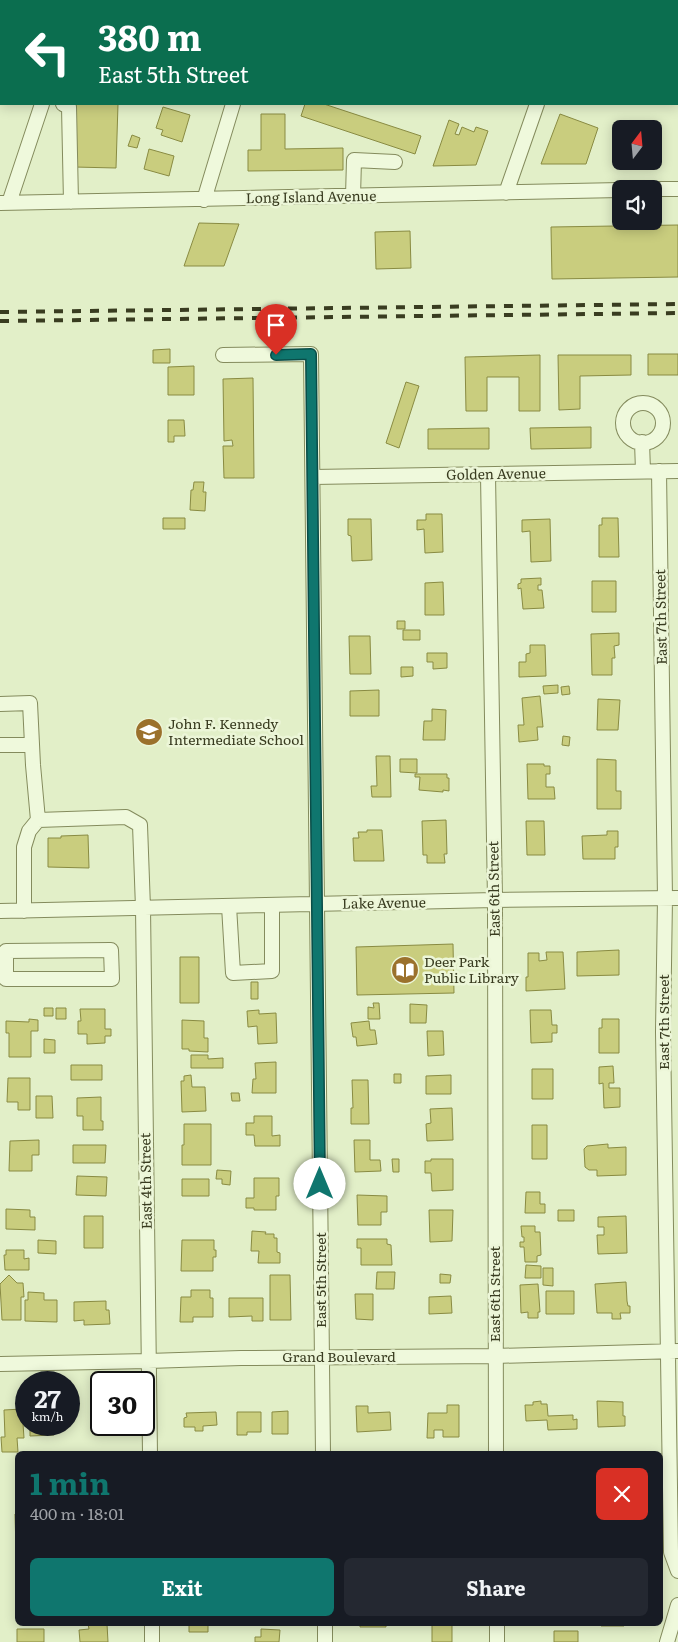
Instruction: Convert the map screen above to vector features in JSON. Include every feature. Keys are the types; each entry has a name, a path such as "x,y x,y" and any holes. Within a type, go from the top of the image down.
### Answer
{"street":[{"path":"4,203 42,105"},
{"path":"65,105 69,107 71,202"},
{"path":"204,200 232,105"},
{"path":"506,192 537,105"},
{"path":"353,196 354,160 395,162"},
{"path":"662,189 678,189"},
{"name":"Long Island Avenue","path":"4,203 612,190"},
{"name":"East 5th Street","path":"223,355 311,354 323,1451"},
{"path":"642,442 643,471"},
{"name":"Golden Avenue","path":"313,477 678,470"},
{"name":"East 7th Street","path":"660,471 672,898 663,1032 673,1351 671,1552 678,1571"},
{"name":"East 6th Street","path":"488,475 495,900 496,1451"},
{"path":"0,704 30,704 38,820 29,832 24,847 24,911"},
{"path":"0,745 32,744"},
{"name":"East 4th Street","path":"38,820 126,817 140,825 143,908 150,1451"},
{"name":"Lake Avenue","path":"0,911 672,898"},
{"path":"229,906 233,973 272,971 272,906"},
{"path":"112,950 112,979 6,979 3,971 6,951 112,950"},
{"name":"Grand Boulevard","path":"0,1364 240,1358 495,1356 673,1351"},
{"path":"667,1642 678,1605"},
{"path":"152,1626 152,1642"},
{"path":"325,1626 325,1642"},
{"path":"497,1626 497,1642"}],"building":[{"path":"76,105 118,105 116,168 74,167"},
{"path":"305,105 327,105 421,136 415,154 301,116"},
{"path":"163,107 190,115 182,142 161,135 163,130 156,128"},
{"path":"261,114 285,114 285,149 343,148 343,170 248,171 248,150 261,150"},
{"path":"560,114 598,128 586,164 541,164"},
{"path":"449,120 459,124 455,134 459,135 462,127 474,132 476,127 488,131 476,165 433,166"},
{"path":"132,135 140,138 137,148 128,146"},
{"path":"149,149 174,156 169,176 144,169"},
{"path":"199,223 239,224 224,266 184,266"},
{"path":"662,225 678,225 678,277 552,279 551,227 612,226 612,230 662,230"},
{"path":"410,231 411,268 376,269 375,232"},
{"path":"170,349 170,363 153,363 153,350"},
{"path":"648,354 678,354 678,375 648,375"},
{"path":"540,355 540,411 519,411 519,377 487,377 487,411 466,411 465,357"},
{"path":"558,355 631,355 631,375 580,376 580,409 559,410"},
{"path":"194,366 194,395 168,395 168,367"},
{"path":"253,378 254,478 224,478 223,446 233,446 232,440 224,441 223,379"},
{"path":"406,382 419,386 399,448 386,443"},
{"path":"168,420 184,420 185,436 174,436 174,442 168,442"},
{"path":"591,427 591,448 531,449 530,428"},
{"path":"489,428 489,449 428,449 428,429"},
{"path":"194,482 204,482 203,492 206,492 205,511 190,510 191,490 193,490"},
{"path":"426,514 442,514 443,552 425,553 424,529 417,530 417,520 426,520"},
{"path":"163,518 185,518 185,529 163,529"},
{"path":"602,518 618,518 619,557 599,557 599,525 602,525"},
{"path":"348,519 371,519 372,560 352,561 351,536 348,535"},
{"path":"550,519 551,561 531,562 530,531 522,532 522,520"},
{"path":"541,578 541,585 538,585 538,590 542,590 544,608 523,609 521,588 518,589 518,584 521,583 521,579"},
{"path":"592,581 616,581 616,612 592,612"},
{"path":"443,582 444,615 425,615 425,583"},
{"path":"397,621 405,621 405,629 397,629"},
{"path":"403,630 420,630 420,640 403,640"},
{"path":"619,633 619,645 614,646 615,658 612,658 612,675 592,675 591,634"},
{"path":"349,636 370,636 371,674 350,674"},
{"path":"530,645 545,645 546,676 519,677 519,662 526,662 526,654 530,653"},
{"path":"427,653 447,653 447,668 433,669 433,662 427,662"},
{"path":"401,667 413,667 413,676 401,677"},
{"path":"558,685 558,693 544,694 543,686"},
{"path":"569,686 570,694 562,695 561,687"},
{"path":"379,690 379,716 350,716 350,691"},
{"path":"540,696 543,727 537,727 538,740 519,742 518,725 524,725 522,698"},
{"path":"598,699 620,700 618,730 597,730"},
{"path":"432,709 446,710 445,740 423,740 424,721 432,721"},
{"path":"563,736 570,737 569,746 562,745"},
{"path":"376,756 390,756 391,797 372,797 371,786 377,786"},
{"path":"400,759 417,759 417,773 400,772"},
{"path":"597,759 616,760 616,791 621,791 621,809 597,809"},
{"path":"527,764 550,766 550,774 546,774 546,787 554,787 555,799 528,799"},
{"path":"415,774 447,774 447,778 449,778 449,791 419,790 420,777 415,777"},
{"path":"446,820 447,854 444,854 445,863 427,863 427,855 423,855 422,821"},
{"path":"526,821 544,821 545,855 527,855"},
{"path":"367,830 382,830 384,861 354,861 353,838 359,838 358,832 367,832"},
{"path":"607,831 618,831 618,847 615,847 615,859 583,859 582,836 607,835"},
{"path":"88,835 89,868 48,867 48,838"},
{"name":"Deer Park Public Library","path":"453,944 454,993 357,995 356,947"},
{"path":"619,950 619,975 577,976 577,952"},
{"path":"546,952 563,952 565,989 526,991 528,953 539,953 539,961 547,960"},
{"path":"180,957 199,957 199,1003 180,1003"},
{"path":"251,982 258,982 258,999 251,999"},
{"path":"373,1003 379,1003 380,1019 368,1019 368,1007 374,1008"},
{"path":"410,1004 427,1005 426,1023 410,1023"},
{"path":"44,1008 53,1008 53,1016 44,1016"},
{"path":"56,1008 66,1008 66,1019 56,1019"},
{"path":"80,1009 105,1009 105,1029 111,1029 111,1036 105,1036 105,1043 87,1044 87,1034 78,1034 78,1021 81,1021"},
{"path":"259,1010 259,1014 276,1013 277,1043 258,1044 257,1026 248,1027 247,1011"},
{"path":"530,1010 551,1010 552,1025 557,1025 557,1033 552,1033 552,1042 531,1043"},
{"path":"29,1019 38,1020 38,1031 31,1031 31,1057 9,1057 9,1033 6,1033 6,1021 29,1022"},
{"path":"602,1019 619,1019 619,1053 599,1053 599,1028 602,1028"},
{"path":"182,1020 204,1021 204,1038 208,1038 208,1052 182,1049"},
{"path":"369,1021 370,1030 375,1030 377,1044 357,1046 356,1037 353,1037 351,1023"},
{"path":"427,1031 443,1031 444,1055 428,1056"},
{"path":"44,1039 55,1040 55,1053 44,1053"},
{"path":"191,1055 208,1055 208,1059 223,1058 223,1068 191,1068"},
{"path":"276,1062 276,1093 252,1093 253,1079 256,1079 255,1063"},
{"path":"71,1065 102,1065 102,1080 71,1080"},
{"path":"613,1066 614,1083 609,1083 609,1088 620,1088 620,1107 604,1108 603,1083 599,1084 599,1067"},
{"path":"532,1069 553,1069 553,1099 532,1099"},
{"path":"394,1074 401,1074 401,1083 394,1083"},
{"path":"191,1075 192,1087 205,1087 206,1111 182,1112 181,1081 184,1081 184,1076"},
{"path":"451,1075 451,1094 426,1094 426,1076"},
{"path":"8,1078 30,1078 30,1110 18,1110 18,1102 7,1102"},
{"path":"352,1080 368,1080 369,1124 351,1124 351,1108 353,1108"},
{"path":"231,1093 239,1093 240,1101 232,1101"},
{"path":"36,1096 52,1096 53,1118 36,1118"},
{"path":"101,1097 103,1130 83,1130 83,1116 77,1116 77,1098"},
{"path":"452,1108 453,1140 427,1141 426,1124 431,1123 430,1109"},
{"path":"254,1116 272,1116 272,1136 280,1135 280,1146 255,1146 254,1135 246,1135 246,1123 254,1123"},
{"path":"184,1124 211,1124 211,1165 182,1165"},
{"path":"532,1125 547,1125 547,1159 532,1159"},
{"path":"39,1140 39,1155 32,1155 32,1171 9,1171 10,1141"},
{"path":"354,1140 370,1140 370,1160 380,1160 381,1171 355,1172"},
{"path":"608,1144 608,1148 626,1147 626,1175 597,1176 597,1170 589,1170 585,1167 584,1149 587,1146"},
{"path":"73,1145 106,1145 105,1163 73,1163"},
{"path":"392,1159 399,1159 399,1172 393,1172"},
{"path":"431,1159 453,1159 453,1190 432,1191 431,1173 425,1173 425,1161 431,1161"},
{"path":"217,1170 231,1171 230,1185 222,1184 222,1179 216,1179"},
{"path":"77,1176 107,1177 106,1196 76,1195"},
{"path":"254,1178 279,1178 279,1196 276,1196 276,1210 246,1208 246,1198 254,1198"},
{"path":"182,1179 209,1179 209,1196 182,1196"},
{"path":"526,1192 540,1192 540,1204 545,1204 545,1213 525,1213"},
{"path":"357,1195 387,1196 387,1212 381,1212 381,1225 358,1225"},
{"path":"6,1209 30,1210 30,1217 35,1217 35,1230 6,1229"},
{"path":"429,1210 453,1210 452,1241 430,1242"},
{"path":"558,1210 574,1210 574,1221 558,1221"},
{"path":"84,1216 103,1216 103,1248 84,1248"},
{"path":"626,1216 627,1253 598,1254 597,1235 604,1235 604,1227 598,1227 598,1217"},
{"path":"521,1226 535,1226 535,1232 540,1232 541,1255 537,1256 537,1262 525,1262 524,1247 520,1247 520,1242 524,1242"},
{"path":"252,1231 274,1234 274,1238 277,1238 277,1252 280,1253 280,1263 258,1263 259,1251 251,1251"},
{"path":"357,1239 387,1239 387,1244 391,1245 392,1265 361,1265 361,1248 357,1248"},
{"path":"38,1240 56,1241 56,1254 38,1253"},
{"path":"182,1240 214,1240 216,1257 213,1257 213,1271 181,1271"},
{"path":"6,1250 24,1250 24,1259 29,1258 29,1270 5,1270 4,1255 6,1255"},
{"path":"526,1265 541,1266 541,1278 525,1278"},
{"path":"543,1268 553,1268 553,1286 543,1285"},
{"path":"377,1272 395,1272 394,1289 376,1289"},
{"path":"440,1274 451,1275 450,1283 440,1283"},
{"path":"9,1275 17,1283 23,1283 24,1297 21,1297 21,1320 2,1320 0,1284"},
{"path":"270,1275 290,1275 291,1320 270,1320"},
{"path":"626,1282 630,1313 620,1313 621,1319 612,1319 612,1313 597,1313 595,1284"},
{"path":"538,1284 540,1312 538,1312 538,1318 528,1318 528,1312 521,1313 520,1285"},
{"path":"191,1290 210,1290 210,1298 213,1298 213,1317 193,1317 193,1322 180,1322 181,1297 191,1297"},
{"path":"546,1291 574,1291 574,1314 546,1314"},
{"path":"28,1292 44,1293 44,1300 57,1300 57,1322 25,1321 25,1300 28,1300"},
{"path":"355,1294 373,1294 373,1320 356,1319"},
{"path":"451,1296 452,1313 429,1314 429,1297"},
{"path":"229,1298 263,1298 263,1321 252,1321 252,1316 229,1317"},
{"path":"106,1301 106,1310 109,1310 110,1324 84,1325 84,1320 74,1321 74,1302"},
{"path":"541,1401 541,1404 547,1404 548,1416 573,1415 573,1420 577,1419 577,1429 548,1430 547,1420 526,1421 525,1405 533,1405 533,1402"},
{"path":"597,1401 623,1402 625,1426 598,1427"},
{"path":"447,1405 459,1405 459,1437 443,1437 443,1430 434,1430 434,1438 427,1438 428,1413 447,1413"},
{"path":"356,1406 368,1406 368,1413 390,1412 391,1430 357,1432"},
{"path":"15,1409 15,1436 24,1436 24,1438 17,1438 18,1451 2,1452 1,1437 5,1437 4,1410"},
{"path":"288,1411 288,1434 272,1434 272,1412"},
{"path":"216,1412 217,1425 203,1426 203,1431 195,1431 195,1427 184,1427 184,1418 187,1417 186,1413"},
{"path":"237,1412 261,1412 261,1432 247,1432 247,1435 237,1435"},
{"path":"88,1626 107,1626 108,1642 80,1642 79,1630 89,1629"},
{"path":"189,1626 208,1626 208,1632 189,1632"},
{"path":"360,1626 386,1626 386,1627"},
{"path":"432,1626 452,1626 452,1642 432,1642"},
{"path":"17,1629 44,1629 44,1642 17,1642"},
{"path":"261,1629 280,1630 279,1642 255,1642 255,1637 261,1637"},
{"path":"554,1631 578,1631 578,1642 554,1642"}],"railway":[{"path":"0,312 678,304"},
{"path":"0,321 678,313"}],"place":[{"name":"John F. Kennedy Intermediate School","path":"149,732"},
{"name":"Deer Park Public Library","path":"405,970"}],"route":[{"path":"276,355 311,354 320,1184"}]}
